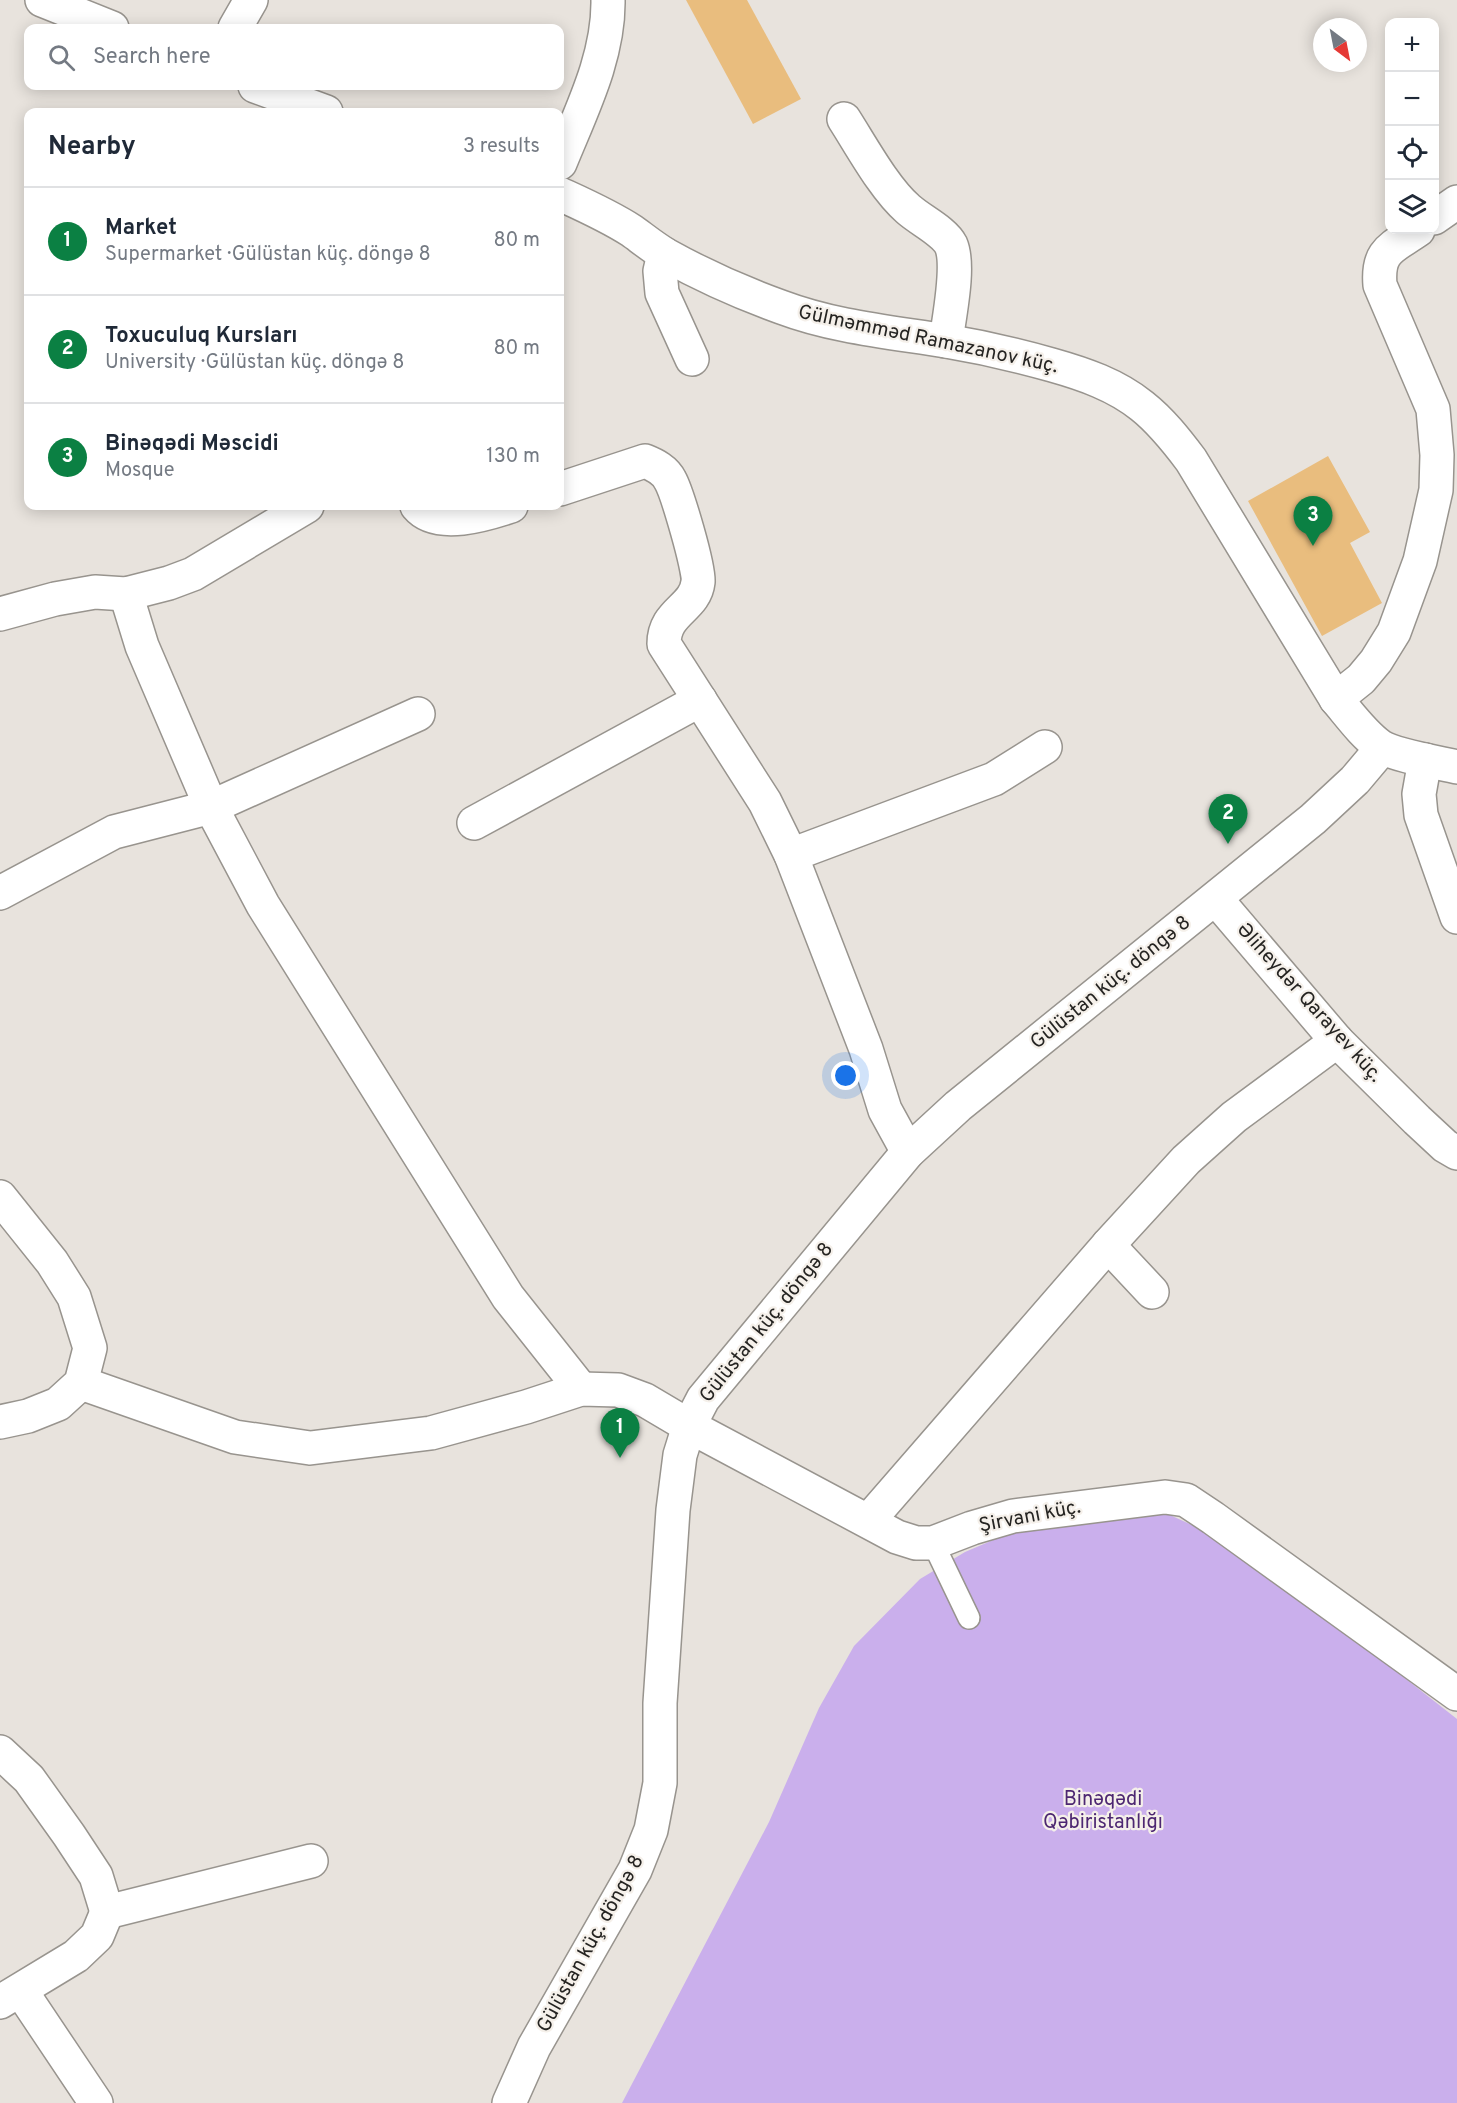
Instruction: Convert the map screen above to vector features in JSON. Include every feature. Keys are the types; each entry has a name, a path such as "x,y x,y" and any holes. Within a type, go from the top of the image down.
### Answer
{"street":[{"path":"42,0 102,24"},
{"path":"237,24 251,0"},
{"path":"564,153 602,52 608,0"},
{"path":"266,90 315,108"},
{"path":"844,119 892,191 908,209 950,243 955,263 946,341"},
{"name":"Gülməmməd Ramazanov küç.","path":"564,196 594,209 632,231 664,254 782,308 883,333 946,341 1010,354 1083,374 1117,389 1142,406 1167,429 1191,460 1336,699 1382,748"},
{"path":"1439,215 1457,202"},
{"path":"1336,699 1361,679 1376,662 1394,632 1420,561 1436,490 1437,455 1445,402 1380,285 1378,268 1383,255 1412,234"},
{"path":"664,254 660,271 662,293 692,359"},
{"path":"564,488 645,461 657,466 670,479 697,565 698,583 691,600 672,618 664,632 664,644 765,802 791,855 866,1049 885,1110 908,1152"},
{"path":"0,614 55,599 94,592 126,594 193,574 300,510"},
{"path":"422,510 440,518 477,517 499,510"},
{"path":"126,594 142,646 211,807 263,905 508,1297 581,1389"},
{"path":"474,823 700,700"},
{"path":"0,893 114,832 211,807 418,714"},
{"path":"791,855 994,778 1046,747"},
{"path":"1382,748 1457,767"},
{"name":"Gülüstan küç. döngə 8","path":"509,2103 534,2047 635,1870 651,1830 660,1783 660,1703 673,1510 680,1455 689,1426 703,1400 722,1374 908,1152 958,1106 1314,819 1355,780 1382,748"},
{"path":"1425,760 1419,794 1421,815 1457,917"},
{"name":"Əliheydər Qarayev küç.","path":"1216,899 1337,1041 1445,1146 1457,1153"},
{"path":"869,1520 1108,1245 1186,1160 1234,1117 1337,1041"},
{"path":"0,1197 52,1262 74,1297 90,1348 81,1383 58,1404 28,1416 0,1422"},
{"path":"1108,1245 1152,1292"},
{"name":"Şirvani küç.","path":"81,1383 235,1437 310,1448 431,1433 581,1389 618,1390 645,1400 689,1426 869,1520 897,1537 916,1543 933,1543 1013,1516 1165,1497 1186,1500 1457,1694"},
{"path":"0,1752 29,1779 69,1835 96,1876 107,1912 96,1936 76,1956 10,1996 96,2103"},
{"path":"107,1912 311,1861"}],"lane":[{"path":"933,1543 969,1618"}],"green space":[{"name":"Binəqədi Qəbiristanlığı","path":"1161,1511 1234,1544 1457,1719 1457,2103 622,2103 769,1822 819,1708 854,1646 920,1579 965,1552 1024,1527"}],"building":[{"path":"686,0 747,0 801,99 753,124"},
{"path":"1328,456 1370,532 1350,543 1382,603 1322,636 1248,501"}],"place":[{"name":"Binəqədi Məscidi","path":"1313,546"},
{"name":"Toxuculuq Kursları","path":"1228,844"},
{"name":"Market","path":"620,1458"}]}
